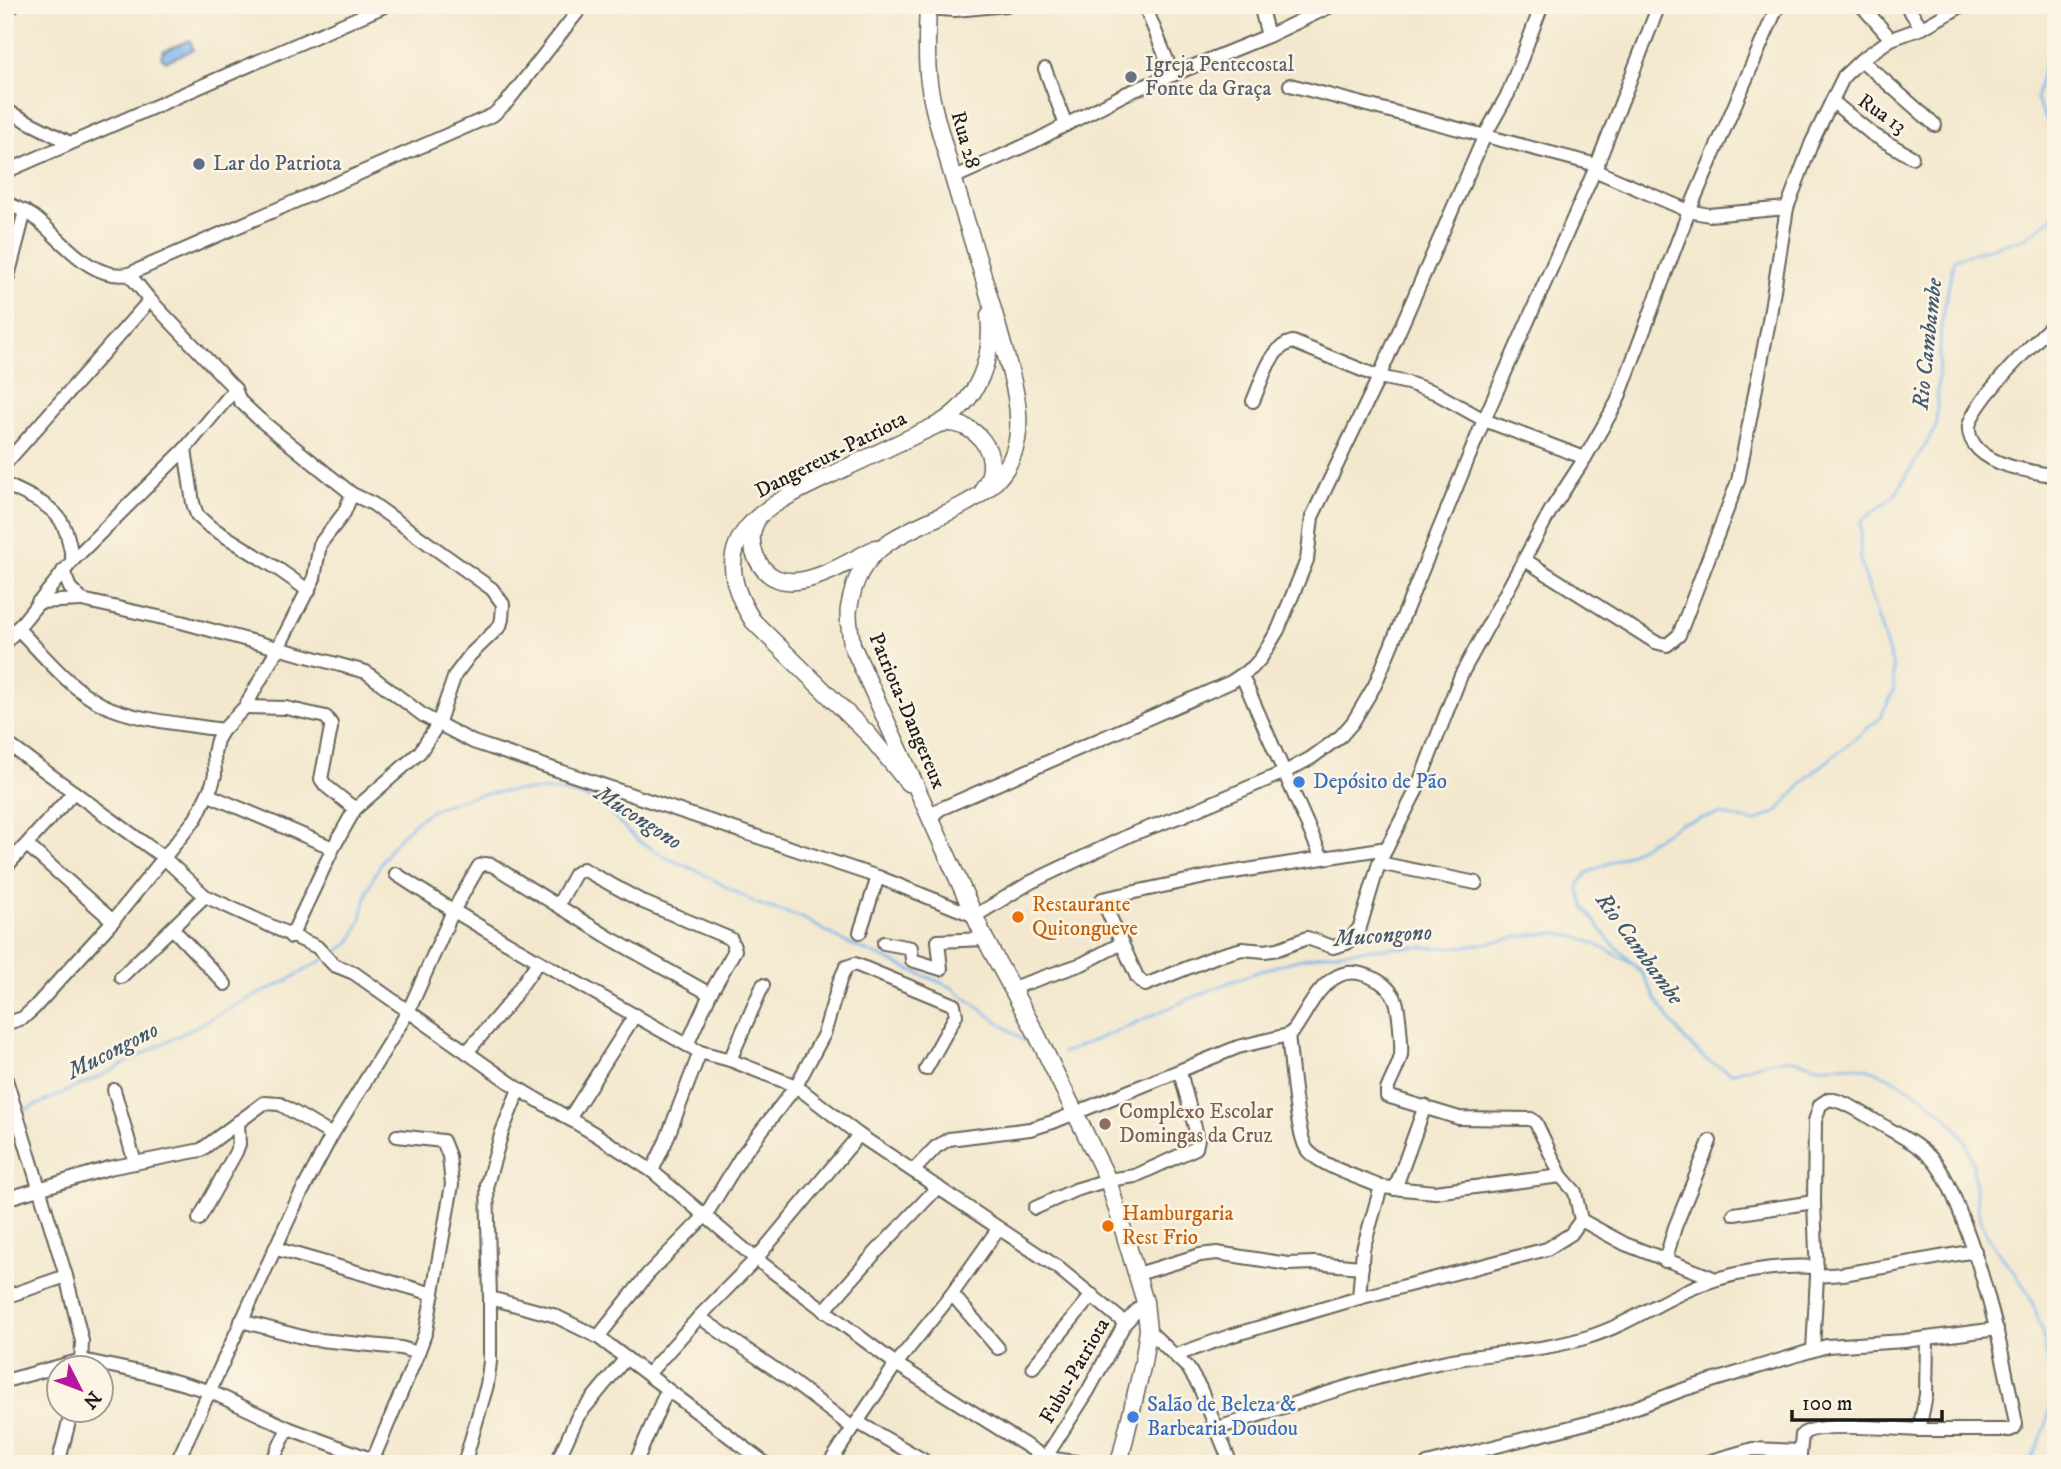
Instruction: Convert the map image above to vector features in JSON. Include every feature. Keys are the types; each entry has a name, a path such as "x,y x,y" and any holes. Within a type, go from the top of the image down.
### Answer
{"street":[{"path":"5,8 12,5"},
{"path":"5,172 387,5"},
{"path":"5,202 25,211 89,265 113,275 129,274 493,115 507,102 583,5"},
{"path":"927,7 955,10 1007,5"},
{"path":"1260,5 1268,37"},
{"path":"953,178 1000,158 1125,94 1268,37 1333,5"},
{"path":"1119,1464 1148,1330 1138,1274 1108,1180 1036,1032 985,939 931,821 932,816 940,809 1242,676 1261,658 1278,630 1307,560 1312,517 1379,377 1485,135 1508,93 1542,5"},
{"path":"975,916 1031,882 1132,834 1285,772 1311,758 1341,736 1362,709 1375,685 1484,419 1595,167 1659,5"},
{"path":"1387,848 1215,875 1102,899 1136,977 1148,985 1217,956 1242,949 1265,951 1307,938 1326,946 1340,946 1352,938 1360,927 1379,863 1387,848 1416,791 1461,675 1551,510 1586,458 1617,402 1689,211 1778,5"},
{"path":"1861,5 1891,38"},
{"path":"1906,5 1922,28"},
{"name":"Rua 13","path":"1525,560 1655,642 1668,645 1679,635 1738,481 1769,321 1787,208 1811,142 1844,76 1861,60 1891,38 1922,28 1964,5"},
{"name":"Rua 28","path":"927,7 928,75 935,115 985,282"},
{"path":"1147,11 1173,75"},
{"path":"1861,60 1935,125"},
{"path":"1045,69 1066,125"},
{"path":"1290,85 1485,135 1595,167 1689,211 1709,215 1787,208"},
{"name":"Rua 13","path":"1832,101 1872,134 1912,157"},
{"path":"5,110 70,143"},
{"path":"5,288 25,211"},
{"path":"129,274 150,300 235,389 240,401 259,419 352,494 373,503 492,589 503,604 499,626 470,655 455,675 438,724 420,752 355,809 332,848 291,937"},
{"name":"Dangereux-Patriota","path":"931,821 902,773 869,735 753,621 740,600 733,580 734,558 742,535 761,512 790,494 939,424 961,408 978,385 987,362 990,321 985,282"},
{"name":"Patriota-Dangereux","path":"931,821 904,755 852,645 849,611 860,572 872,557 890,541 976,497 995,481 1013,456 1019,422 1013,383 985,282"},
{"path":"5,464 150,300"},
{"path":"2056,322 1995,385 1969,426 1970,438 1987,456 2003,464 2056,476"},
{"path":"1253,401 1277,350 1293,342 1379,377 1434,392 1484,419 1586,458"},
{"path":"5,644 63,571 185,449 235,389"},
{"path":"939,424 955,423 967,428 987,447 992,467 989,480 976,497"},
{"path":"185,449 197,515 209,526 309,591"},
{"path":"5,484 40,503 60,519 73,560"},
{"path":"5,1024 23,1017 34,1008 113,921 196,818 209,795 215,775 214,753 217,740 245,707 277,650 309,591 317,569 320,544 344,513 352,494"},
{"path":"761,512 754,526 754,551 759,564 782,581 796,583 816,577 890,541"},
{"path":"63,571 70,588 82,600"},
{"path":"38,602 82,600 181,622 366,672 424,716 473,742 878,877 975,916"},
{"path":"17,628 67,678 102,704 139,715 223,730"},
{"path":"1242,676 1322,858"},
{"path":"245,707 286,708 326,717 331,728 321,779 355,809"},
{"path":"5,742 163,857 205,896 317,947 334,965 354,973 519,1089 652,1171 756,1259 896,1364 1044,1461 1091,1464"},
{"path":"5,868 74,792"},
{"path":"209,795 332,848"},
{"path":"27,845 113,921"},
{"path":"1379,863 1476,883"},
{"path":"176,1464 296,1203 332,1135 409,1010 453,911 479,866 492,865 610,938 710,994"},
{"path":"558,905 575,874 583,869 643,902 731,939 736,950 710,994 687,1045"},
{"path":"396,874 538,962 700,1052 730,1060 796,1086 859,1135 1030,1248 1125,1323"},
{"path":"860,932 878,877"},
{"path":"121,976 205,896"},
{"path":"172,928 225,984"},
{"path":"884,943 911,948 912,960 941,969 938,941 985,939"},
{"path":"1012,988 1082,964 1122,943"},
{"path":"467,1052 509,1003 538,962"},
{"path":"598,1337 648,1274 705,1216 741,1157 796,1086 824,1034 846,967 855,964 954,1005 956,1015 926,1069"},
{"path":"914,1171 936,1147 949,1139 1030,1129 1238,1047 1288,1035 1320,990 1336,976 1345,973 1367,975 1385,986 1396,1000 1402,1053 1387,1096 1470,1119 1531,1119 1561,1176 1575,1192 1581,1220 1572,1234 1547,1249 1359,1298 1176,1355"},
{"path":"730,1060 763,985"},
{"path":"569,1119 635,1015"},
{"path":"1288,1035 1299,1126 1307,1150 1318,1159 1381,1187 1435,1192 1561,1176"},
{"path":"652,1171 700,1052"},
{"path":"1035,1208 1076,1190 1108,1180 1135,1176 1196,1148 1198,1139 1180,1072"},
{"path":"5,1076 66,1276 82,1341 81,1354"},
{"path":"464,1464 487,1385 490,1362 486,1184 519,1089"},
{"path":"114,1090 135,1163"},
{"path":"1700,1464 1753,1449 1799,1458 1802,1435 1811,1428 2010,1430 2016,1424 1997,1329 1975,1251 1950,1187 1936,1163 1911,1142 1839,1101 1829,1099 1820,1105 1815,1121 1817,1271 1813,1350"},
{"path":"5,1199 109,1168 201,1150 259,1105 270,1102 280,1104 332,1135"},
{"path":"1395,1189 1425,1106"},
{"path":"199,1219 236,1152 239,1144 238,1122"},
{"path":"648,1374 756,1259 859,1135"},
{"path":"116,1371 209,1391 288,1427 376,1462 426,1331 452,1185 449,1156 443,1141 397,1136"},
{"path":"1665,1261 1675,1227 1710,1142"},
{"path":"824,1311 938,1187"},
{"path":"1359,1298 1363,1249 1381,1187"},
{"path":"1734,1214 1814,1202"},
{"path":"1581,1220 1625,1244 1716,1279"},
{"path":"829,1464 896,1364 952,1294 998,1229"},
{"path":"276,1249 433,1294"},
{"path":"1218,1428 1360,1384 1439,1363 1558,1345 1586,1338 1621,1325 1688,1290 1716,1279 1796,1266 1843,1273 1975,1251"},
{"path":"1138,1274 1200,1255 1217,1253 1288,1264 1362,1267"},
{"path":"5,1297 66,1276"},
{"path":"952,1294 998,1348"},
{"path":"1033,1367 1092,1295"},
{"path":"490,1298 553,1315 598,1337 648,1374 747,1459 766,1464"},
{"name":"Fubu-Patriota","path":"1044,1461 1088,1391 1125,1323 1145,1302"},
{"path":"699,1317 855,1425 923,1460"},
{"path":"241,1321 310,1339 401,1348 418,1353"},
{"path":"1427,1464 1610,1417 1685,1389 1837,1344 1927,1338 1997,1329"},
{"path":"1148,1330 1188,1368 1218,1428 1231,1464"},
{"path":"1919,1430 1926,1395 1927,1338"},
{"path":"556,1464 578,1416 626,1358"},
{"path":"5,1381 46,1372"},
{"path":"635,1464 667,1390"},
{"path":"58,1464 68,1424"},
{"path":"271,1464 288,1427"}],"water":[{"path":"190,40 193,50 166,61 161,57 163,51"}],"waterway":[{"name":"Rio Cambambe","path":"2056,42 2048,50 2036,99 2056,138"},
{"name":"Rio Cambambe","path":"2029,1464 2044,1430 2049,1410 2049,1374 2043,1335 2024,1287 1991,1242 1982,1224 1973,1165 1966,1143 1958,1130 1918,1094 1870,1070 1851,1065 1819,1066 1781,1059 1731,1073 1705,1059 1684,1039 1656,1000 1642,973 1608,939 1584,907 1578,886 1587,873 1631,853 1681,823 1720,814 1754,822 1777,812 1808,777 1880,718 1894,690 1893,667 1860,560 1861,521 1895,495 1936,427 1941,326 1954,259 2025,238 2056,215"},
{"name":"Mucongono","path":"330,956 353,938 367,892 382,861 400,837 422,817 439,807 474,796 515,791 556,792 597,803 639,841 757,904 801,917 843,941 951,987 1034,1048"},
{"name":"Mucongono","path":"1062,1053 1216,988 1278,965 1310,957 1389,948 1453,948 1533,934 1557,933 1586,940 1631,963"},
{"name":"Mucongono","path":"21,1112 107,1073 285,982 324,959"}],"place":[{"name":"Igreja Pentecostal Fonte da Graça","path":"1131,77"},
{"name":"Lar do Patriota","path":"199,164"},
{"name":"Depósito de Pão","path":"1299,782"},
{"name":"Restaurante Quitongueve","path":"1018,917"},
{"name":"Complexo Escolar Domingas da Cruz","path":"1105,1124"},
{"name":"Hamburgaria Rest Frio","path":"1108,1226"},
{"name":"Salão de Beleza & Barbearia Doudou","path":"1133,1417"}]}
